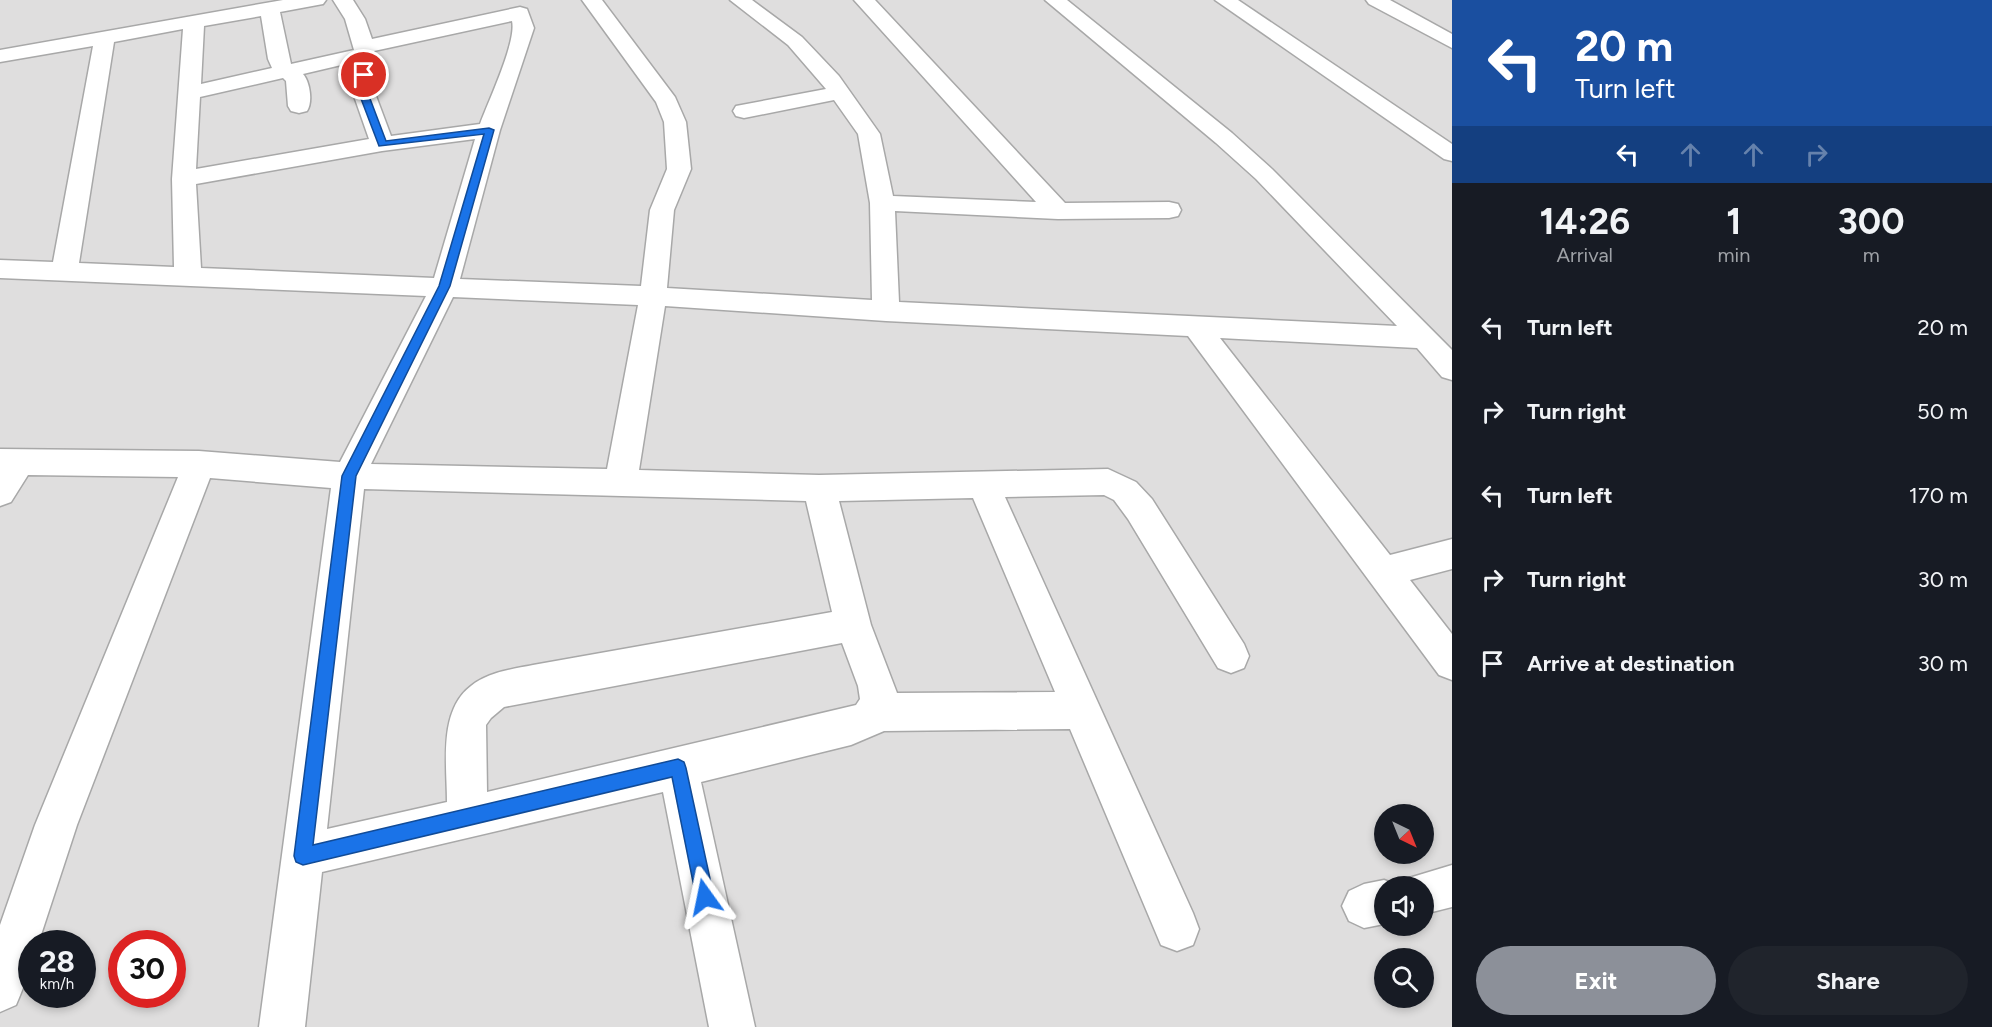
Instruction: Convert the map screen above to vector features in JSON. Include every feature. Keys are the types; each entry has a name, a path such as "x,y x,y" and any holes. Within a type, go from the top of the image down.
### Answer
{"street":[{"path":"0,56 316,0"},
{"path":"343,0 355,19 363,50 365,96 382,144"},
{"path":"592,0 667,102 675,122 679,169 662,210 652,296 621,482"},
{"path":"740,0 795,41 870,134 882,203 886,311"},
{"path":"864,0 1058,211"},
{"path":"1055,0 1224,138 1264,174 1425,338 1452,369"},
{"path":"1225,0 1452,154"},
{"path":"1383,4 1409,0"},
{"path":"1383,4 1452,42"},
{"path":"189,93 286,71 522,6 524,28 518,51 489,130 445,286 349,476 282,1027"},
{"path":"269,8 278,59 286,71 297,79 299,106"},
{"path":"188,277 184,179 194,21"},
{"path":"64,272 105,37"},
{"path":"744,111 839,93"},
{"path":"184,179 382,144 489,130"},
{"path":"882,203 1058,211 1169,210"},
{"path":"0,269 652,296 886,311 1425,338"},
{"path":"1196,327 1452,663"},
{"path":"0,493 9,463 199,464 349,476 819,488 1108,482 1117,486 1140,509 1231,656"},
{"path":"0,989 56,825 199,464"},
{"path":"983,484 1177,929"},
{"path":"303,856 678,768 850,726 869,718 880,704 877,686 853,625 819,488"},
{"path":"1383,572 1452,554"},
{"path":"467,817 467,724 472,711 487,695 533,683 853,625"},
{"path":"875,712 1083,710"},
{"path":"678,768 732,1027"},
{"path":"1434,890 1452,886"}],"shaded area":[{"path":"0,0 1452,0 1452,1027 0,1027"}],"route":[{"path":"364,75 365,96 382,144 489,130 445,286 349,476 303,856 678,768 705,897"}]}
